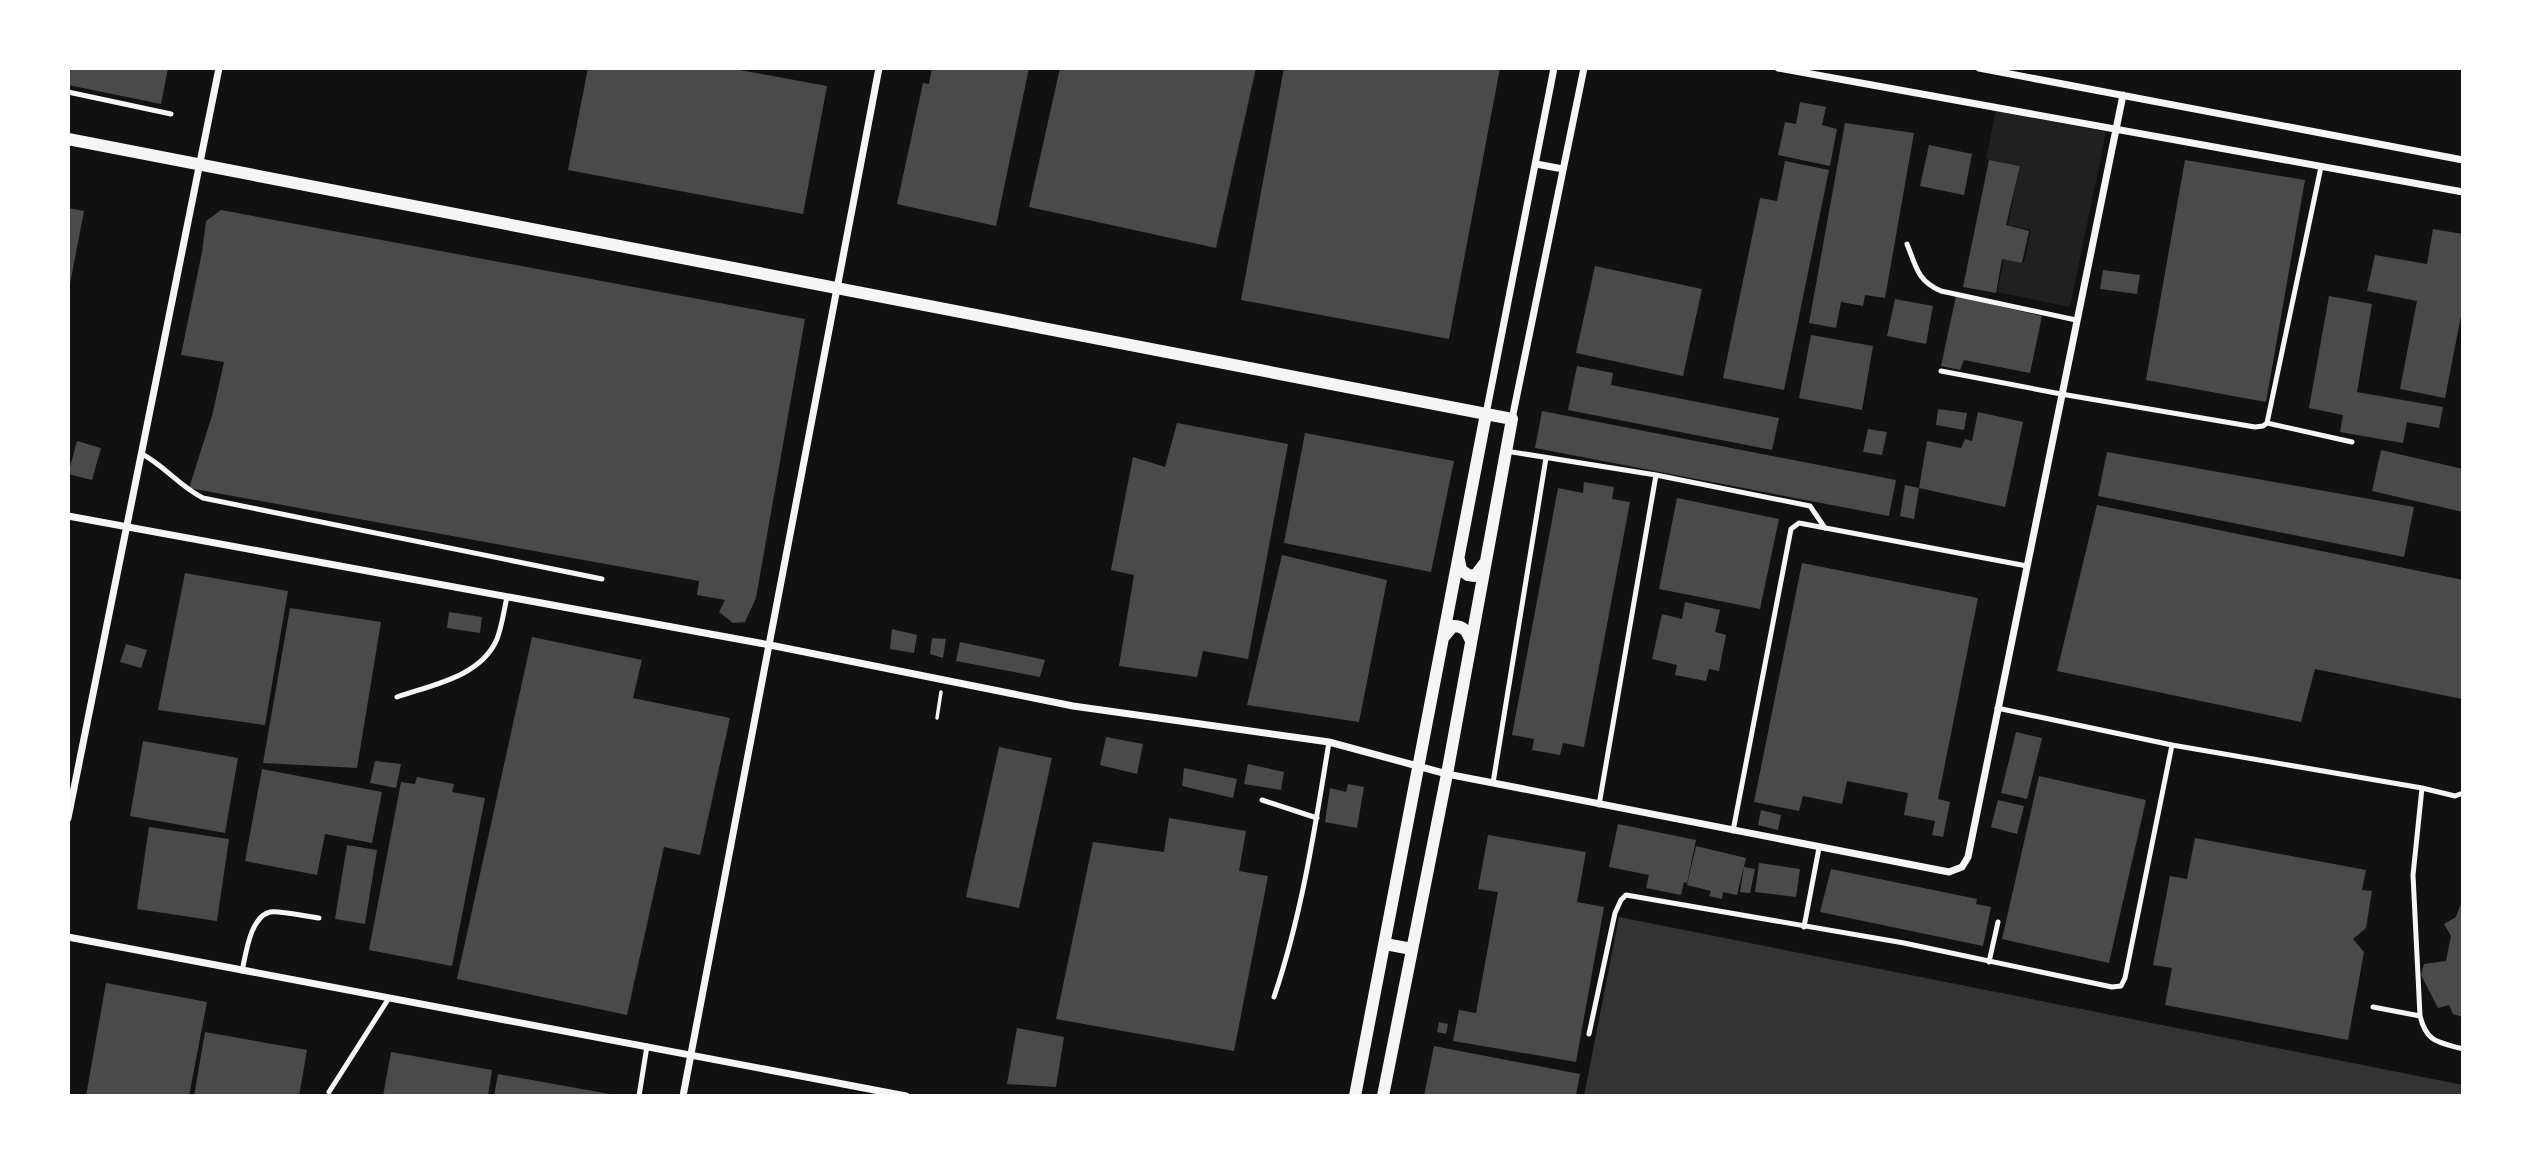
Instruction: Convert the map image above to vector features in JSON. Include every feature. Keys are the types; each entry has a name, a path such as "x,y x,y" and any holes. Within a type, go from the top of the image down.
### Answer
{"street":[{"path":"68,818 219,68"},
{"path":"683,1096 879,68"},
{"path":"1355,1096 1554,68"},
{"path":"1383,1096 1447,774 1512,419 1584,68"},
{"path":"1778,68 2463,192"},
{"path":"1979,68 2463,160"},
{"path":"68,516 770,645 1073,706 1329,742 1447,774 1949,872 1962,867 1968,857 2123,95"},
{"path":"68,139 1512,419"},
{"path":"1536,164 1563,169"},
{"path":"1458,556 1461,570 1468,575 1475,576 1485,561"},
{"path":"1443,639 1453,626 1459,626 1467,631 1471,641"},
{"path":"68,937 906,1096"},
{"path":"1385,944 1412,948"}],"lane":[{"path":"68,92 171,114"},
{"path":"2267,423 2321,167"},
{"path":"1907,244 1922,280 1929,286 2076,320"},
{"path":"1941,371 2255,427 2267,423 2352,442"},
{"path":"1506,451 1656,475 1810,506 1825,528"},
{"path":"142,454 159,463 186,489 203,498 602,579"},
{"path":"1493,783 1546,458"},
{"path":"1600,804 1656,475"},
{"path":"1733,831 1791,529 1799,523 2027,566"},
{"path":"397,697 458,676 478,664 496,640 507,597"},
{"path":"1997,708 2172,745 2455,796 2463,793"},
{"path":"1275,997 1295,925 1329,742"},
{"path":"1590,1034 1615,913 1620,900 1626,895 1904,943 2112,987 2121,986 2125,978 2172,745"},
{"path":"2422,788 2413,875 2420,1016 2424,1030 2431,1040 2463,1049"},
{"path":"1262,800 1317,818"},
{"path":"1804,927 1819,848"},
{"path":"242,971 250,935 262,916 271,912 319,918"},
{"path":"1989,961 1998,922"},
{"path":"329,1091 389,998"},
{"path":"2373,1007 2420,1016"},
{"path":"639,1096 647,1046"}],"path":[{"path":"937,718 943,680"}],"shaded area":[{"path":"1996,110 2106,132 2070,307 1997,292 2004,259 2024,263 2031,230 2008,225 2020,166 1986,159"},
{"path":"1619,917 2463,1085 2463,1096 1584,1096"}],"building":[{"path":"68,68 168,68 161,104 68,85"},
{"path":"588,68 729,68 827,86 803,214 568,170"},
{"path":"932,68 1029,68 996,226 897,204 923,83 929,84"},
{"path":"1060,68 1256,68 1216,248 1029,207"},
{"path":"1284,68 1500,68 1449,339 1241,300"},
{"path":"1800,102 1826,107 1822,125 1837,129 1830,166 1778,155 1785,122 1796,124"},
{"path":"1845,123 1914,133 1885,298 1865,295 1863,306 1841,302 1836,328 1809,323"},
{"path":"1929,145 1972,154 1964,195 1920,186"},
{"path":"1989,160 2020,166 2006,225 2029,231 2022,263 2002,259 1996,293 1963,287"},
{"path":"2185,160 2305,180 2266,402 2146,380"},
{"path":"1785,161 1829,170 1784,390 1723,378 1760,198 1777,201"},
{"path":"68,208 84,211 70,284 68,284"},
{"path":"221,210 805,319 756,598 745,622 733,623 719,612 725,600 697,595 699,581 189,488 212,416 224,362 181,355 206,221"},
{"path":"2433,229 2463,234 2463,306 2445,398 2400,389 2417,301 2367,291 2375,255 2427,264"},
{"path":"1595,266 1702,289 1683,376 1576,353"},
{"path":"2103,270 2140,275 2137,294 2100,289"},
{"path":"1956,296 2042,316 2030,373 1964,360 1960,370 1941,366"},
{"path":"2329,296 2372,304 2357,392 2443,407 2439,428 2407,422 2403,443 2340,432 2343,415 2309,408"},
{"path":"1895,299 1933,306 1926,344 1887,336"},
{"path":"1811,335 1873,346 1862,410 1799,398"},
{"path":"1577,366 1613,373 1611,385 1779,418 1772,450 1568,410"},
{"path":"1938,409 1967,413 1964,430 1936,425"},
{"path":"1542,411 1896,480 1889,516 1535,448"},
{"path":"1978,412 2023,422 2005,507 1919,488 1927,441 1961,448 1965,439 1972,441"},
{"path":"1177,423 1288,444 1248,659 1203,651 1197,677 1119,666 1134,575 1111,570 1133,457 1165,467"},
{"path":"1868,429 1887,432 1882,455 1863,452"},
{"path":"1305,433 1454,461 1431,572 1284,543"},
{"path":"77,441 101,448 92,480 68,474"},
{"path":"2381,450 2463,469 2463,512 2372,491"},
{"path":"2107,452 2414,507 2404,557 2098,496"},
{"path":"1584,482 1614,487 1612,499 1630,502 1584,747 1563,743 1560,755 1532,750 1534,739 1512,735 1558,488 1583,493"},
{"path":"1905,485 1919,488 1914,519 1900,516"},
{"path":"1677,498 1779,519 1760,609 1659,589"},
{"path":"2097,505 2463,580 2462,699 2315,669 2301,722 2057,671"},
{"path":"1282,555 1387,580 1359,722 1247,705"},
{"path":"1802,563 1978,598 1938,799 1950,802 1943,837 1932,835 1935,821 1904,815 1908,793 1847,781 1842,804 1803,796 1799,811 1754,802"},
{"path":"185,573 288,591 265,725 158,710"},
{"path":"1685,602 1720,610 1715,632 1726,635 1719,671 1709,669 1706,681 1675,675 1677,665 1652,659 1662,614 1682,619"},
{"path":"290,608 381,622 357,768 263,763"},
{"path":"449,612 482,617 480,633 447,628"},
{"path":"892,629 917,635 914,653 890,649"},
{"path":"532,637 642,660 633,698 730,718 700,855 664,847 627,1015 457,979"},
{"path":"932,638 946,639 943,658 930,654"},
{"path":"960,642 1045,660 1040,677 956,661"},
{"path":"126,644 147,650 141,668 120,662"},
{"path":"2016,732 2042,738 2027,799 2001,793"},
{"path":"1106,737 1143,744 1137,774 1100,765"},
{"path":"143,741 238,758 225,833 130,816"},
{"path":"999,747 1052,758 1019,908 966,897"},
{"path":"375,761 401,764 396,788 370,783"},
{"path":"1248,764 1284,772 1281,790 1244,784"},
{"path":"1184,768 1237,779 1233,798 1182,786"},
{"path":"262,769 382,792 372,843 325,834 317,875 245,861"},
{"path":"2039,776 2146,800 2109,963 2002,939"},
{"path":"417,777 454,784 452,792 485,798 452,966 369,950 401,782 415,784"},
{"path":"1348,784 1364,787 1357,828 1325,822 1330,788 1346,792"},
{"path":"1998,800 2024,806 2017,834 1991,827"},
{"path":"1761,810 1781,815 1778,830 1758,825"},
{"path":"1169,818 1246,831 1239,871 1268,876 1234,1051 1056,1019 1093,842 1164,852"},
{"path":"1618,824 1696,840 1687,883 1684,882 1681,895 1646,888 1649,875 1609,867"},
{"path":"149,827 229,839 217,921 137,909"},
{"path":"1488,835 1586,852 1577,902 1604,907 1576,1062 1453,1041 1459,1010 1476,1013 1498,892 1478,889"},
{"path":"2195,838 2366,870 2362,890 2372,891 2366,928 2353,939 2364,952 2348,1040 2165,1005 2172,968 2153,965 2170,876 2187,879"},
{"path":"347,845 377,850 365,924 335,919"},
{"path":"1696,846 1746,858 1737,895 1723,892 1722,899 1709,896 1711,891 1687,885"},
{"path":"1759,863 1800,869 1796,897 1755,892"},
{"path":"1744,867 1755,869 1750,893 1740,892"},
{"path":"1831,869 1977,899 1976,904 1991,907 1983,946 1820,912"},
{"path":"2463,898 2463,1017 2453,1014 2449,1005 2438,1008 2421,975 2424,964 2446,961 2451,936 2444,924 2456,917"},
{"path":"106,983 207,1002 189,1096 86,1096"},
{"path":"1439,1022 1448,1024 1446,1034 1437,1032"},
{"path":"1017,1028 1064,1037 1056,1087 1007,1084"},
{"path":"205,1032 307,1050 299,1096 194,1096"},
{"path":"1434,1046 1580,1074 1576,1096 1424,1096"},
{"path":"391,1052 492,1070 488,1096 383,1096"},
{"path":"498,1074 610,1094 610,1096 494,1096"}]}
